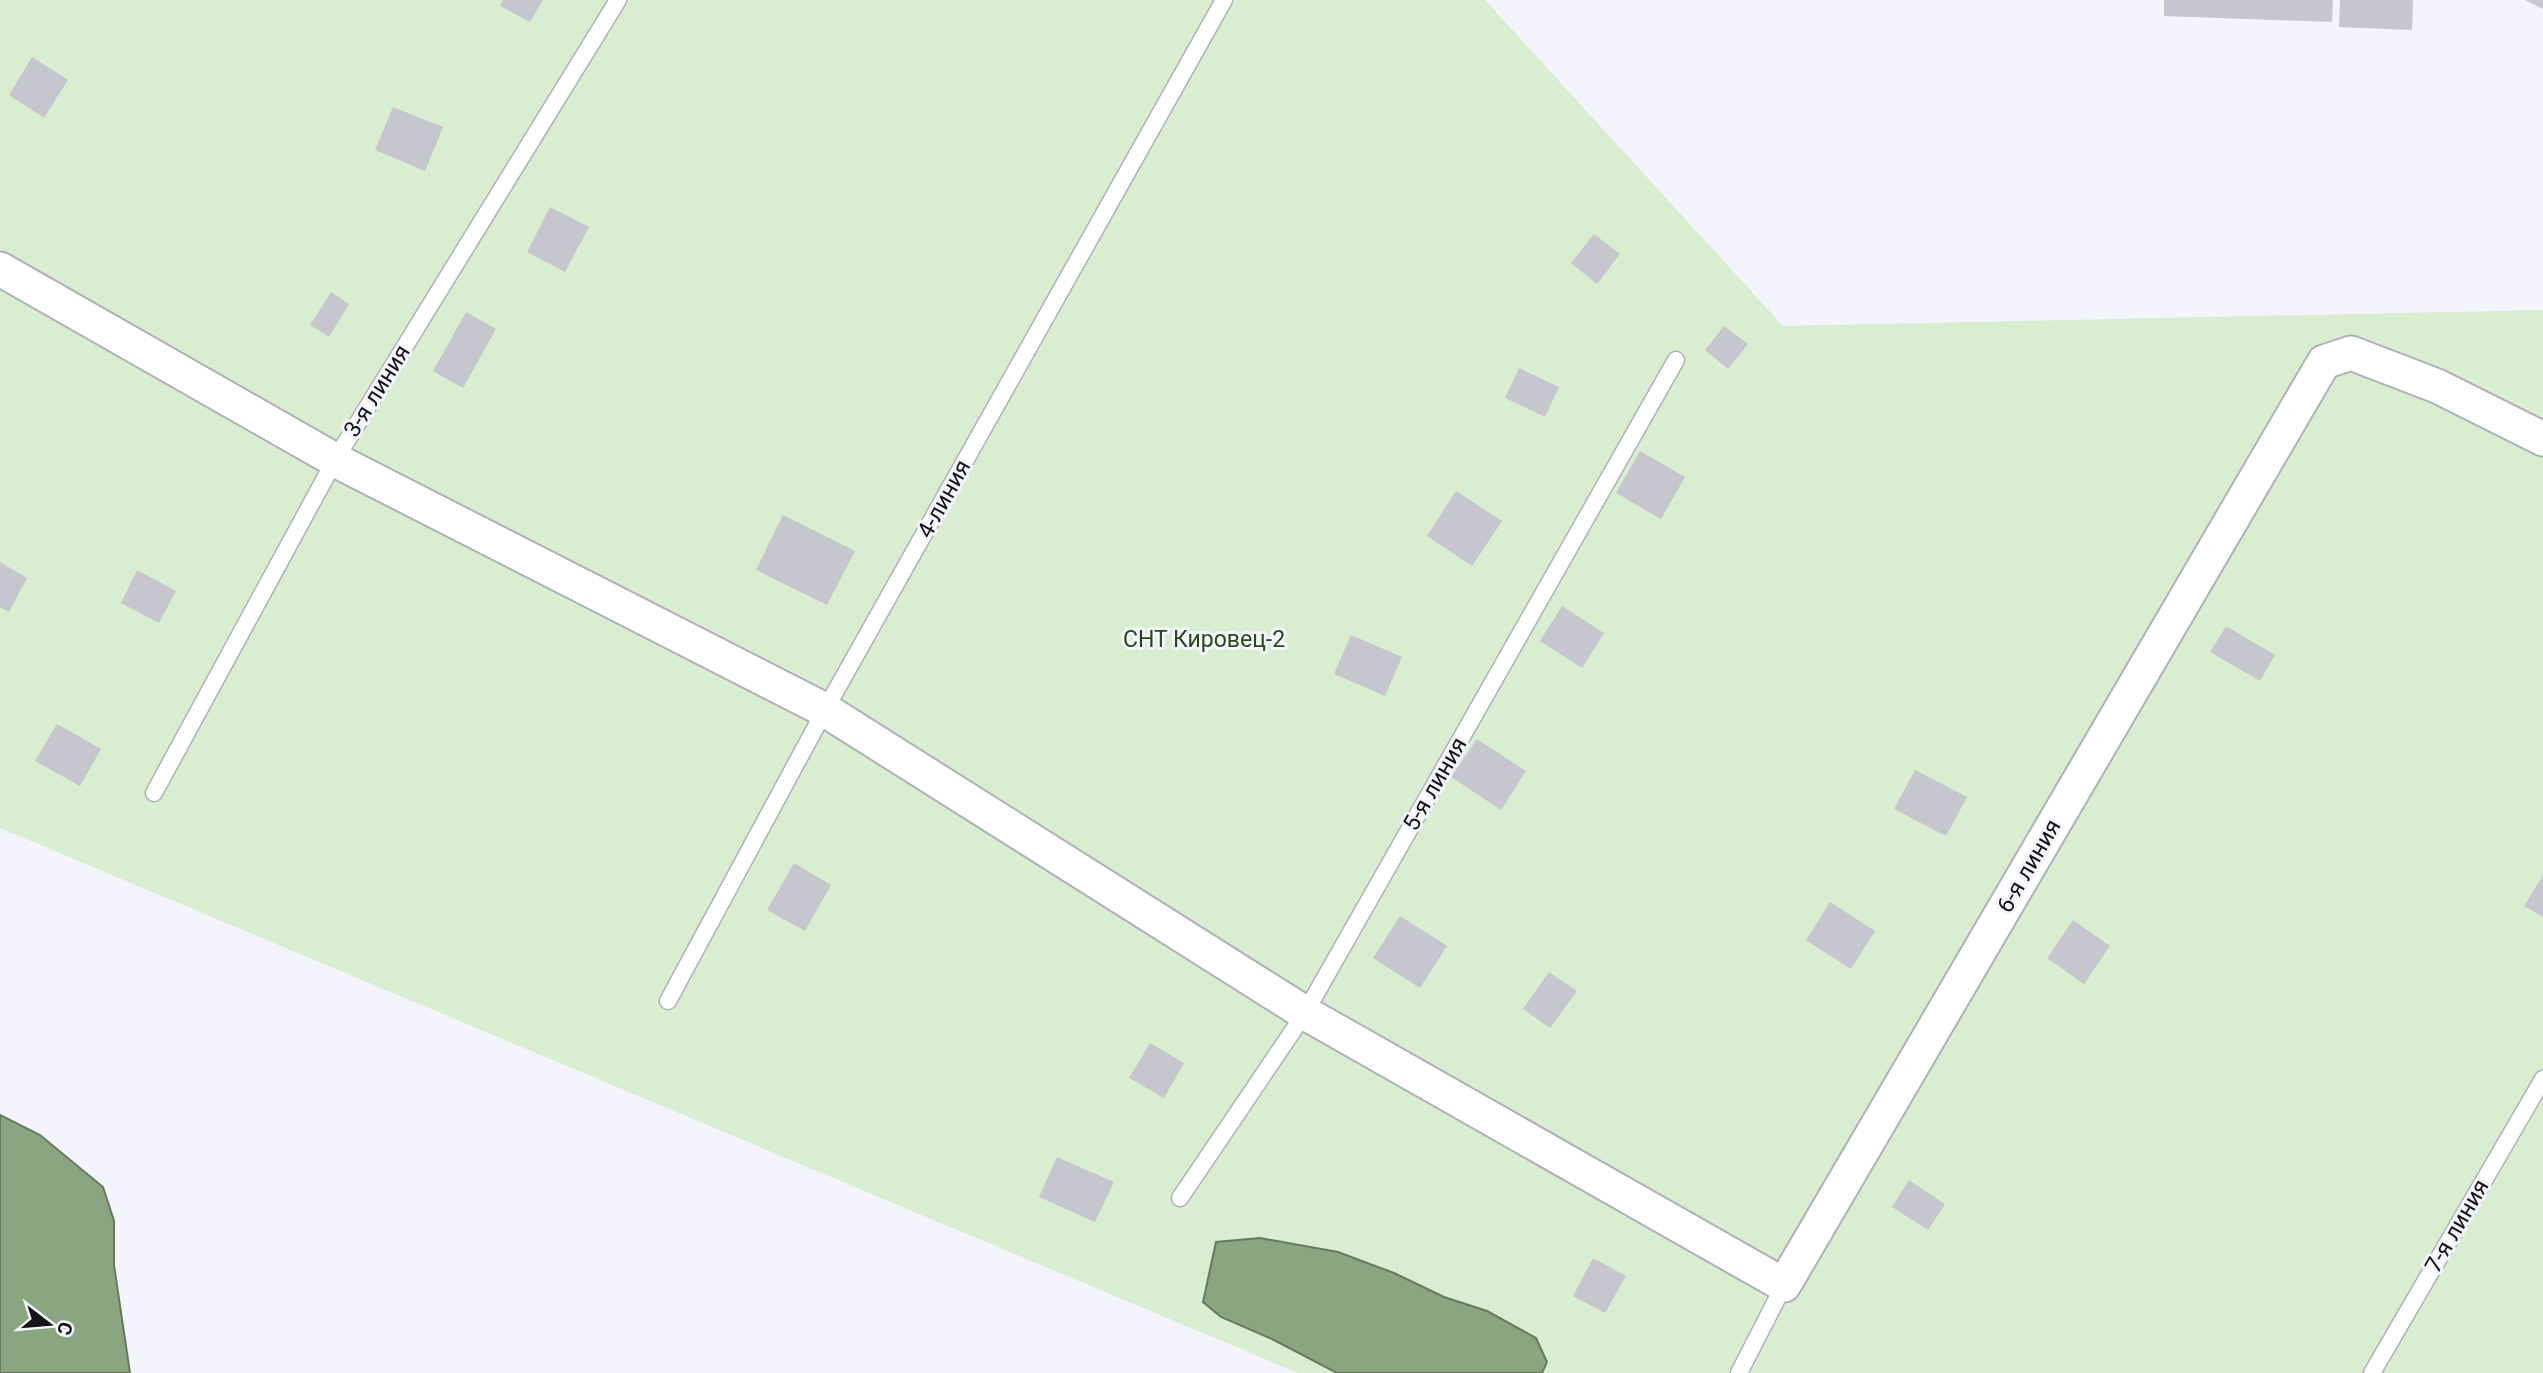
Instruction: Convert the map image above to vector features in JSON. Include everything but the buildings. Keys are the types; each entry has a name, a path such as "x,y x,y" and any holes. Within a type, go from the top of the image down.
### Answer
{"street":[{"path":"0,269 335,460 825,710 1305,1013 1784,1285"},
{"name":"6-я линия","path":"1784,1285 2325,362 2351,353 2437,386 2543,439"}],"lane":[{"name":"3-я линия","path":"154,793 335,460 618,0"},
{"name":"4-линия","path":"668,1002 825,710 1224,0"},
{"name":"5-я линия","path":"1180,1198 1305,1013 1676,360"},
{"name":"7-я линия","path":"2372,1373 2543,1079"},
{"name":"6-я линия","path":"1739,1373 1784,1285"}],"green space":[{"name":"СНТ Кировец-2","path":"0,0 1485,0 1783,326 2543,310 2543,1373 1298,1373 0,828"}],"shaded area":[{"path":"0,1115 40,1135 103,1187 114,1221 114,1265 130,1373 0,1373"},
{"path":"1260,1238 1338,1252 1394,1273 1444,1297 1487,1311 1536,1338 1547,1362 1542,1373 1337,1373 1272,1339 1221,1317 1203,1302 1216,1242"}]}
